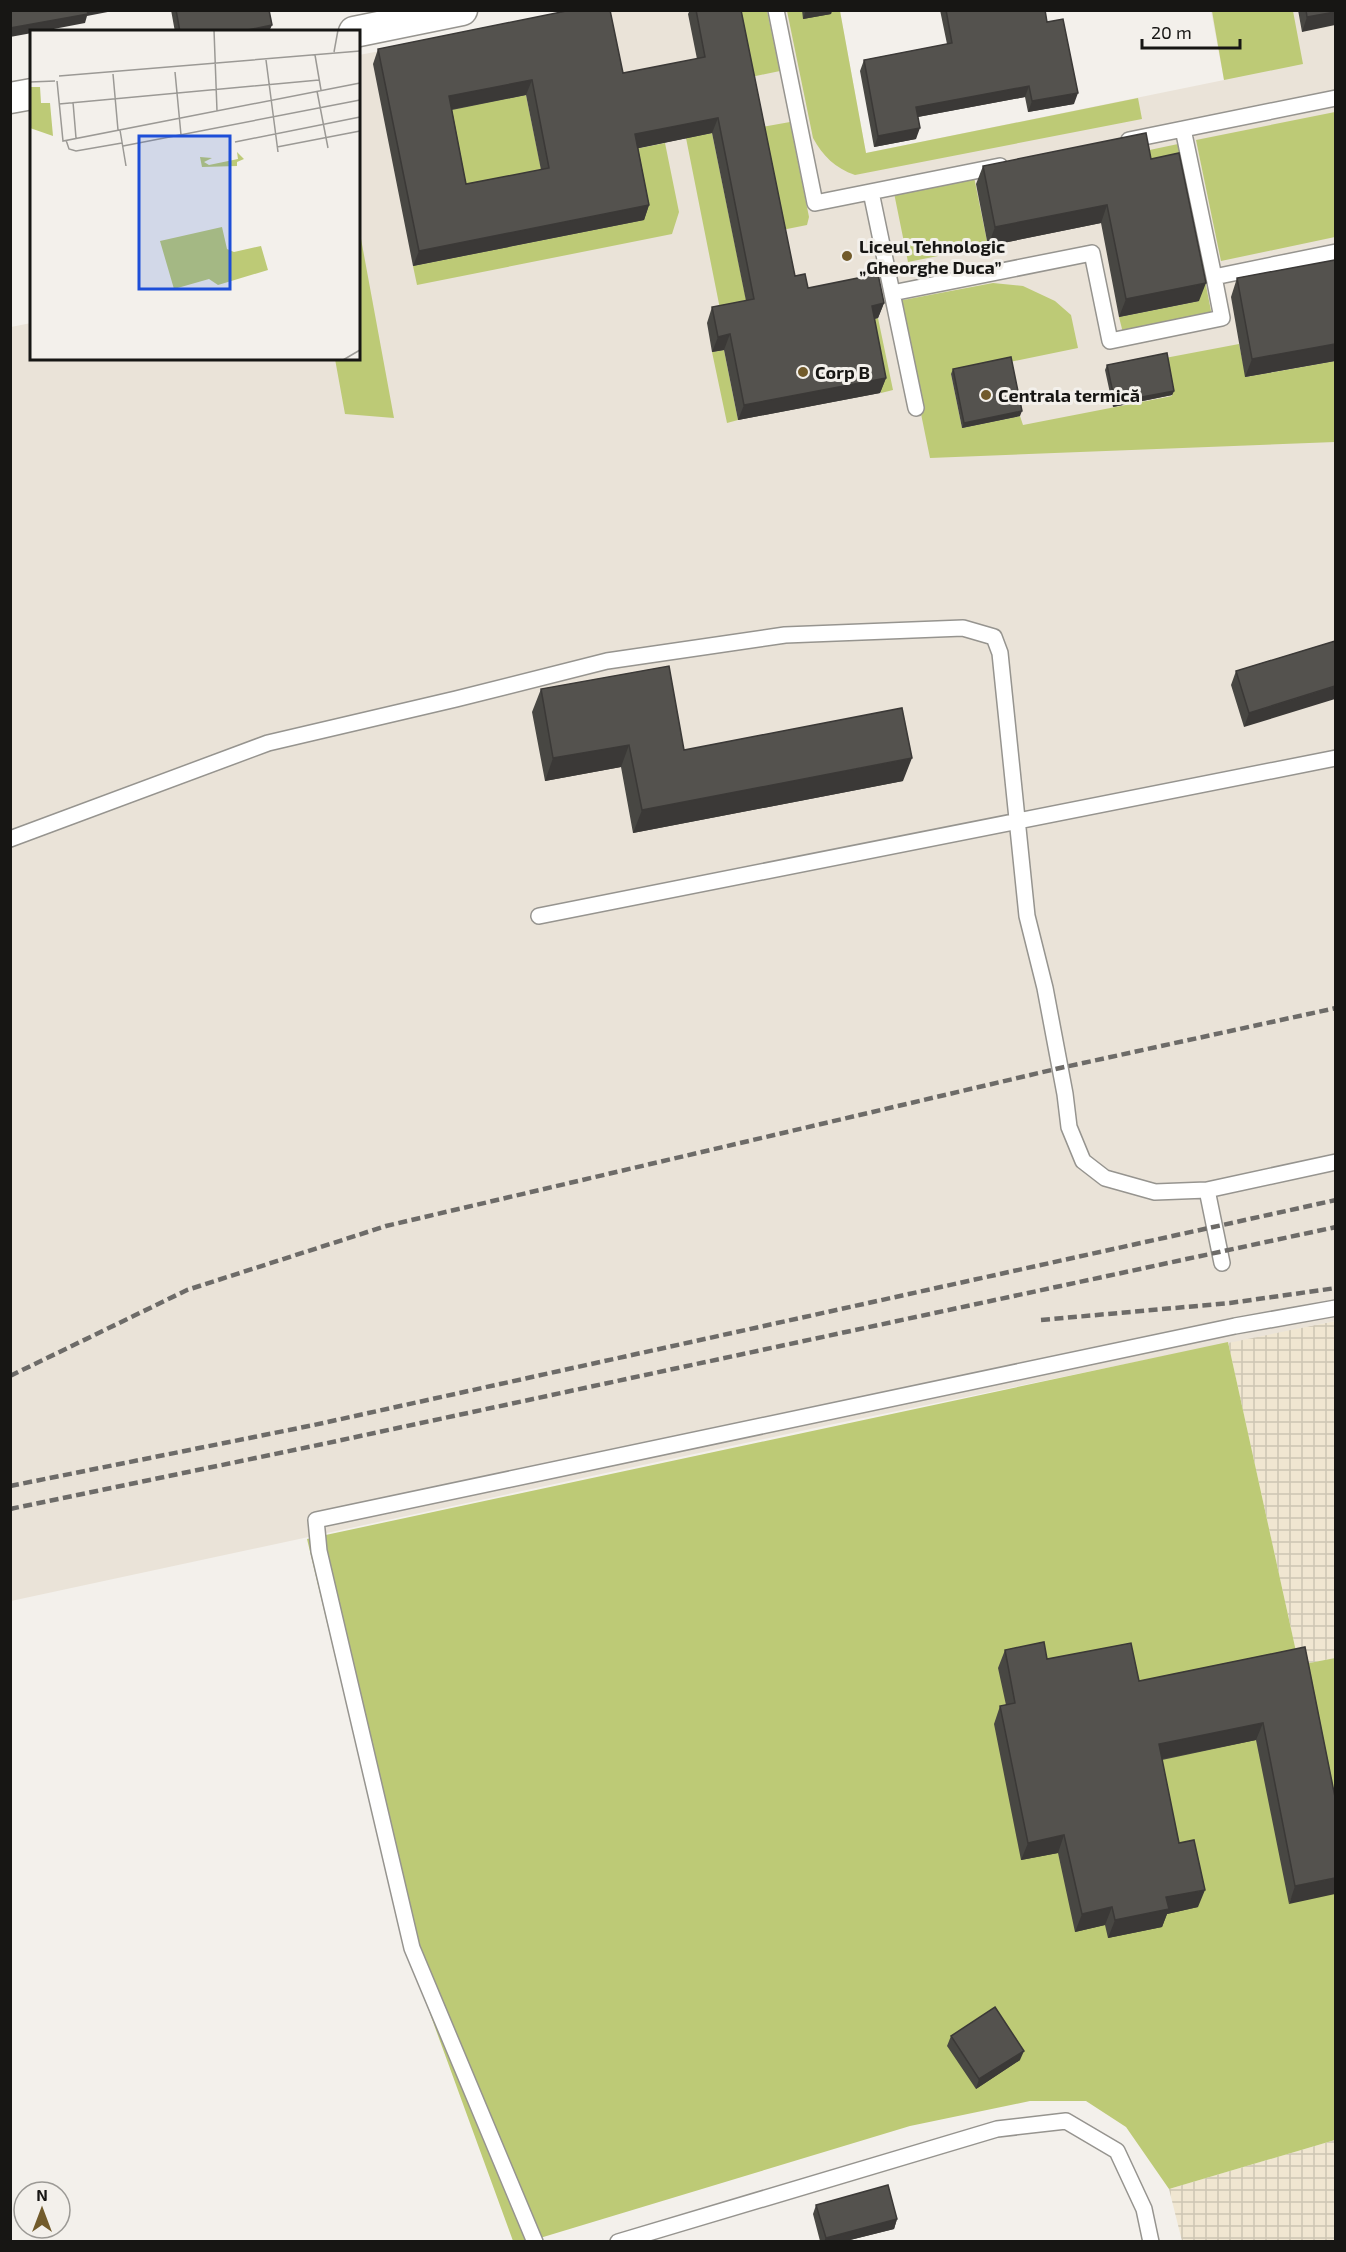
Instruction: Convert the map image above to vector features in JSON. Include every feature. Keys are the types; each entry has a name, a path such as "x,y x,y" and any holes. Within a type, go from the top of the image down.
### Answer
{"street":[{"path":"360,31 462,10"},
{"path":"10,98 30,94"}],"lane":[{"path":"776,10 815,202 1015,163"},
{"path":"1116,142 1335,98"},
{"path":"892,293 1092,253 1110,341 1222,318 1183,129"},
{"path":"871,192 915,408"},
{"path":"1214,277 1335,252"},
{"path":"10,839 268,743 607,661 785,635 963,628 994,637 1000,653 1029,927 1045,988 1069,1127 1083,1161 1105,1178 1155,1192 1207,1190 1335,1162"},
{"path":"539,916 1335,758"},
{"path":"1207,1190 1222,1263"},
{"path":"535,2241 412,1948 319,1551 316,1520 1211,1331 1335,1308"},
{"path":"618,2241 997,2128 1066,2121 1117,2151 1144,2209 1151,2241"}],"shaded area":[{"path":"588,11 840,11 866,153 1224,80 1211,11 1335,11 1335,1321 829,1425 11,1601 11,327 30,323 30,360 360,360 360,55"},
{"path":"1335,1321 1335,1658 1299,1665 1228,1342"},
{"path":"1335,2140 1335,2241 1182,2241 1169,2189"}],"green space":[{"path":"732,11 767,11 780,71 746,78"},
{"path":"787,11 840,11 866,153 1138,98 1142,119 855,175 830,161 813,138"},
{"path":"1212,11 1293,11 1303,64 1224,80"},
{"path":"526,95 544,183 467,198 449,110"},
{"path":"1335,112 1335,237 1221,261 1196,140"},
{"path":"790,122 809,217 807,225 777,231 756,128"},
{"path":"712,133 747,304 720,309 686,138"},
{"path":"665,143 679,212 672,234 417,285 413,266 643,220 630,150"},
{"path":"1178,144 1212,316 1123,333 1119,317 1199,301 1140,152"},
{"path":"974,177 988,246 908,262 894,193"},
{"path":"360,233 394,418 345,414 335,360 360,360"},
{"path":"993,283 1023,286 1055,301 1071,315 1078,348 951,374 962,428 1020,416 1023,425 1172,396 1165,358 1239,344 1246,377 1335,361 1335,442 930,458 898,301"},
{"path":"878,318 893,390 881,393 866,321"},
{"path":"724,350 738,420 727,423 712,352"},
{"path":"1228,1342 1299,1665 1335,1658 1335,2140 1169,2189 1126,2127 1086,2101 1030,2101 910,2126 530,2241 513,2241 402,1937 307,1539"}],"building":[{"path":"10,10 87,10 88,14 10,28"},
{"path":"176,10 269,10 272,25 248,30 180,30"},
{"path":"571,10 610,10 623,73 705,57 696,10 741,10 795,276 805,274 808,288 878,274 884,303 872,306 886,378 744,405 730,334 718,337 712,307 754,299 718,118 635,134 649,205 419,251 378,49","holes":["532,80 549,168 466,184 449,96"]},
{"path":"946,10 1045,10 1047,22 1063,19 1078,93 1032,101 1029,86 916,107 920,128 878,136 864,60 952,43"},
{"path":"1306,10 1335,10 1335,12 1307,17"},
{"path":"1146,133 1151,159 1179,153 1206,283 1126,299 1107,205 995,227 983,166"},
{"path":"1335,260 1335,344 1252,359 1237,278"},
{"name":"Centrala termică","path":"1167,353 1174,391 1115,402 1107,365"},
{"name":"Centrala termică","path":"1011,357 1022,411 964,423 953,369"},
{"path":"1335,641 1335,686 1249,713 1236,671"},
{"path":"669,666 684,750 902,708 912,758 642,810 629,745 553,758 541,689"},
{"path":"1044,1642 1047,1659 1131,1643 1139,1681 1305,1647 1335,1797 1335,1878 1295,1886 1263,1723 1159,1744 1179,1843 1194,1840 1205,1890 1166,1897 1169,1909 1115,1920 1112,1907 1082,1914 1064,1835 1028,1843 1000,1706 1015,1703 1005,1650"},
{"path":"995,2007 1024,2051 979,2079 951,2036"},
{"path":"888,2185 897,2219 826,2238 816,2205"}],"railway":[{"path":"10,1376 187,1290 386,1226 1060,1068 1336,1008"},
{"path":"10,1486 314,1425 1336,1200"},
{"path":"10,1509 1336,1227"},
{"path":"1041,1320 1230,1303 1336,1288"}],"place":[{"name":"Liceul Tehnologic „Gheorghe Duca”","path":"847,256"},
{"name":"Corp B","path":"803,372"},
{"name":"Centrala termică","path":"986,395"}]}
